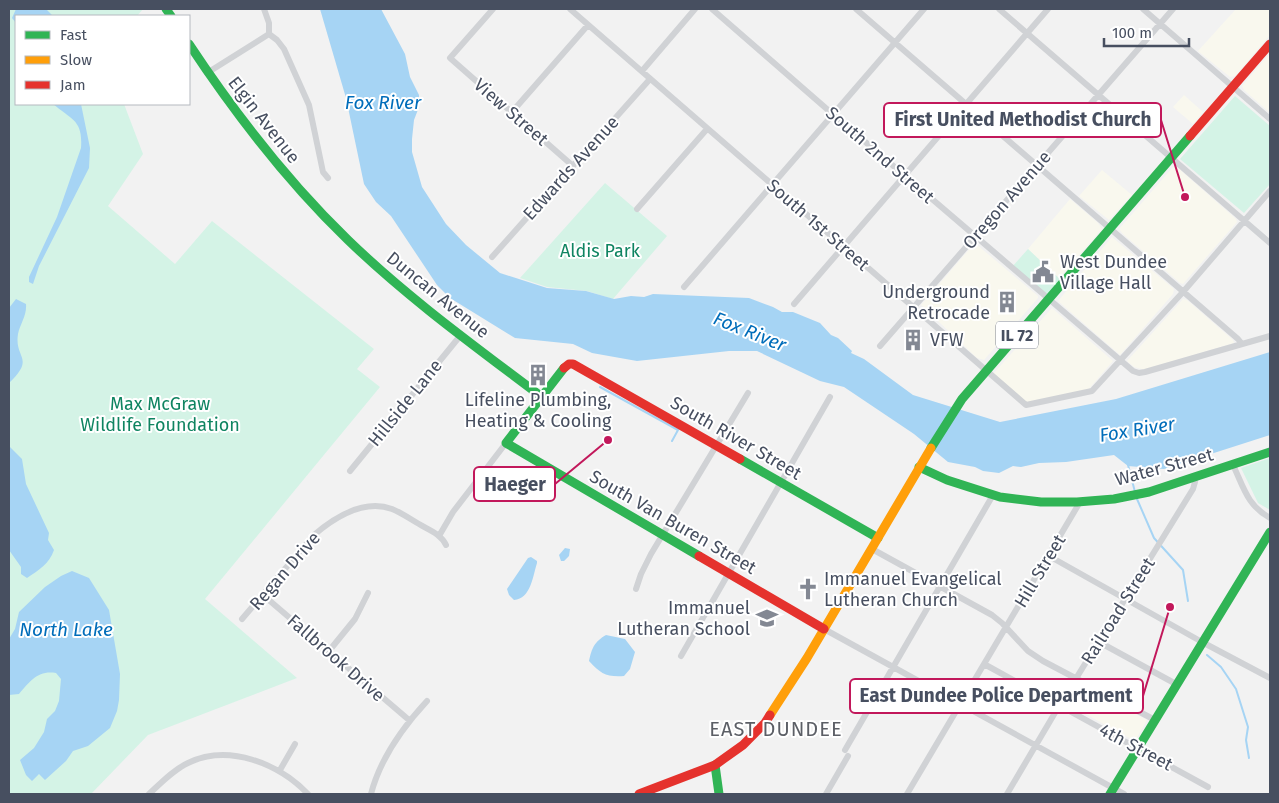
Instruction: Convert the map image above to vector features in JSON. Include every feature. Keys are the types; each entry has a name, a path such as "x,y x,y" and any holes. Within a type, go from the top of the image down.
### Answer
{"street":[{"path":"264,9 269,34"},
{"name":"View Street","path":"493,9 450,58 574,166"},
{"path":"570,9 642,71 696,9"},
{"name":"South 2nd Street","path":"712,9 1048,300 1135,372 1145,372 1242,344"},
{"path":"856,9 1242,344 1270,336"},
{"path":"684,287 924,9"},
{"path":"999,9 1270,243"},
{"path":"794,304 1048,9"},
{"path":"1143,9 1270,119"},
{"name":"Oregon Avenue","path":"880,346 1173,9"},
{"path":"512,112 588,25"},
{"path":"207,73 269,34"},
{"path":"269,34 284,48 310,105 323,172 328,178"},
{"name":"IL 72","path":"639,794 715,765 743,745 769,718 960,402 1270,44"},
{"name":"Elgin Avenue","path":"190,46 207,73 262,146 320,212"},
{"name":"South 1st Street","path":"642,71 1026,405 1088,394 1121,361"},
{"name":"Edwards Avenue","path":"492,257 650,79"},
{"path":"637,209 707,129"},
{"path":"1121,361 1270,191"},
{"name":"Duncan Avenue","path":"320,212 376,266 460,336 542,397"},
{"name":"Hillside Lane","path":"350,471 460,336"},
{"name":"South River Street","path":"542,397 566,366 571,364 578,366 878,538"},
{"path":"636,589 646,564 748,393"},
{"path":"446,545 439,536 453,512 542,397"},
{"path":"681,656 830,397"},
{"name":"South Van Buren Street","path":"506,443 824,629"},
{"name":"Water Street","path":"919,467 938,477 993,495 1034,502 1080,502 1142,494 1270,452"},
{"path":"1233,465 1252,505 1259,512 1270,518"},
{"name":"Railroad Street","path":"1007,794 1076,678 1195,487 1194,478"},
{"path":"826,794 846,753 993,495"},
{"name":"Hill Street","path":"907,794 1080,502"},
{"name":"Regan Drive","path":"242,619 311,538 329,524 358,508 381,506 395,510 439,536"},
{"path":"1112,791 1270,532"},
{"path":"872,549 987,612 1031,653 1155,720"},
{"path":"1049,556 1202,642 1269,675"},
{"path":"328,651 355,619 368,593"},
{"name":"Fallbrook Drive","path":"263,595 409,720"},
{"path":"824,629 1036,745 1112,791 1124,794"},
{"path":"1099,642 1176,684"},
{"name":"4th Street","path":"984,664 1208,787"},
{"path":"371,794 381,769 409,720 427,701"},
{"path":"280,770 295,744"},
{"path":"149,794 179,768 191,761 207,756 248,758 265,763 280,770 308,794"},
{"path":"715,765 719,794"}],"shaded area":[{"path":"1236,9 1270,9 1270,35 1235,76 1230,77 1198,51"},
{"path":"1270,53 1270,113 1242,86"},
{"path":"1184,95 1203,112 1193,124 1173,107"},
{"path":"1173,167 1179,169 1236,219 1237,222 1183,284 1119,229"},
{"path":"1102,170 1132,195 1109,220 1079,196"},
{"path":"1070,199 1098,223 1102,229 1059,278 1028,249"},
{"path":"1112,237 1174,289 1173,294 1120,355 1058,301"},
{"path":"976,244 1038,296 984,360 977,358 921,305 973,245"},
{"path":"1183,299 1187,300 1233,340 1234,343 1146,369 1134,367 1127,361"},
{"path":"1052,308 1113,361 1087,391 1026,403 993,374"},
{"path":"1081,685 1147,720 1135,741 1069,705"}],"green space":[{"name":"Max McGraw Wildlife Foundation","path":"9,9 143,9 138,15 15,15 15,105 124,105 143,154 108,206 175,264 212,221 374,349 357,369 380,387 205,599 297,678 148,735 91,794 9,794"},
{"path":"1235,96 1270,126 1270,184 1244,213 1180,159"},
{"name":"Aldis Park","path":"605,183 667,236 613,299 587,291 547,287 520,278"},
{"path":"1028,249 1063,282 1048,299 1011,268"},
{"path":"1270,458 1270,510 1258,503 1241,468"}],"water":[{"path":"16,9 46,9 52,15 15,15 15,22 12,18"},
{"name":"Fox River","path":"320,9 381,9 405,54 410,77 419,95 419,107 414,120 412,152 422,187 446,224 466,245 500,273 547,288 586,291 614,299 631,296 644,297 653,294 749,298 782,312 793,312 820,323 831,335 838,338 852,351 851,353 864,359 913,395 1000,422 1116,399 1270,352 1270,435 1164,469 1128,466 1114,455 1066,462 1039,463 1021,467 1013,466 999,473 983,471 975,467 948,462 914,434 844,387 820,381 757,351 729,351 637,361 592,353 573,344 515,338 450,298 437,285 391,216 376,202 364,184 346,98"},
{"path":"54,105 81,105 90,148 89,168 39,266 33,284 29,282 29,277 57,217 81,148 78,126"},
{"path":"16,299 26,304 18,334 19,349 23,363 9,383 9,308"},
{"path":"9,446 22,459 26,484 49,533 48,540 54,550 46,563 27,578 21,574 21,567 9,550"},
{"path":"565,548 570,549 569,556 564,561 561,561 559,555"},
{"path":"531,557 537,563 530,586 520,599 514,600 509,595 507,589 528,558"},
{"name":"North Lake","path":"72,571 89,578 109,610 120,674 117,711 110,728 88,746 73,751 66,761 45,780 39,774 32,781 26,775 20,760 34,748 44,732 47,719 55,711 59,701 61,679 56,673 44,673 31,681 19,694 9,695 9,639 15,629 19,612 45,587"},
{"path":"606,635 625,639 635,652 630,669 624,676 604,674 589,661 594,646"}],"waterway":[{"path":"600,387 678,430 672,441"},
{"path":"1128,465 1135,492"},
{"path":"1137,499 1154,538 1183,570 1188,601"},
{"path":"1207,655 1221,667 1236,689 1248,727 1246,740 1249,758"}],"traffic: fast":[{"path":"166,9 170,15"},
{"path":"190,45 244,122 283,171 348,240 418,302 542,397"},
{"path":"931,448 962,399 1190,136"},
{"path":"564,368 506,443 699,556"},
{"path":"919,467 947,480 1000,497 1041,502 1077,502 1114,499 1149,492 1270,452"},
{"path":"740,459 878,538"},
{"path":"1110,794 1270,532"},
{"path":"715,765 719,794"}],"traffic: slow":[{"path":"770,715 807,658 931,448"}],"traffic: jam":[{"path":"1190,136 1270,44"},
{"path":"564,368 569,364 573,364 740,459"},
{"path":"699,556 824,629"},
{"path":"639,794 715,765 743,745 765,723 770,715"}],"place":[{"name":"First United Methodist Church","path":"1185,197"},
{"name":"West Dundee Village Hall","path":"1043,272"},
{"name":"Underground Retrocade","path":"1007,302"},
{"name":"VFW","path":"913,340"},
{"name":"Lifeline Plumbing, Heating & Cooling","path":"538,375"},
{"name":"Haeger","path":"608,440"},
{"name":"Immanuel Evangelical Lutheran Church","path":"808,589"},
{"name":"East Dundee Police Department","path":"1170,607"},
{"name":"Immanuel Lutheran School","path":"767,618"}],"district":[{"name":"EAST DUNDEE","path":"776,729"}]}
